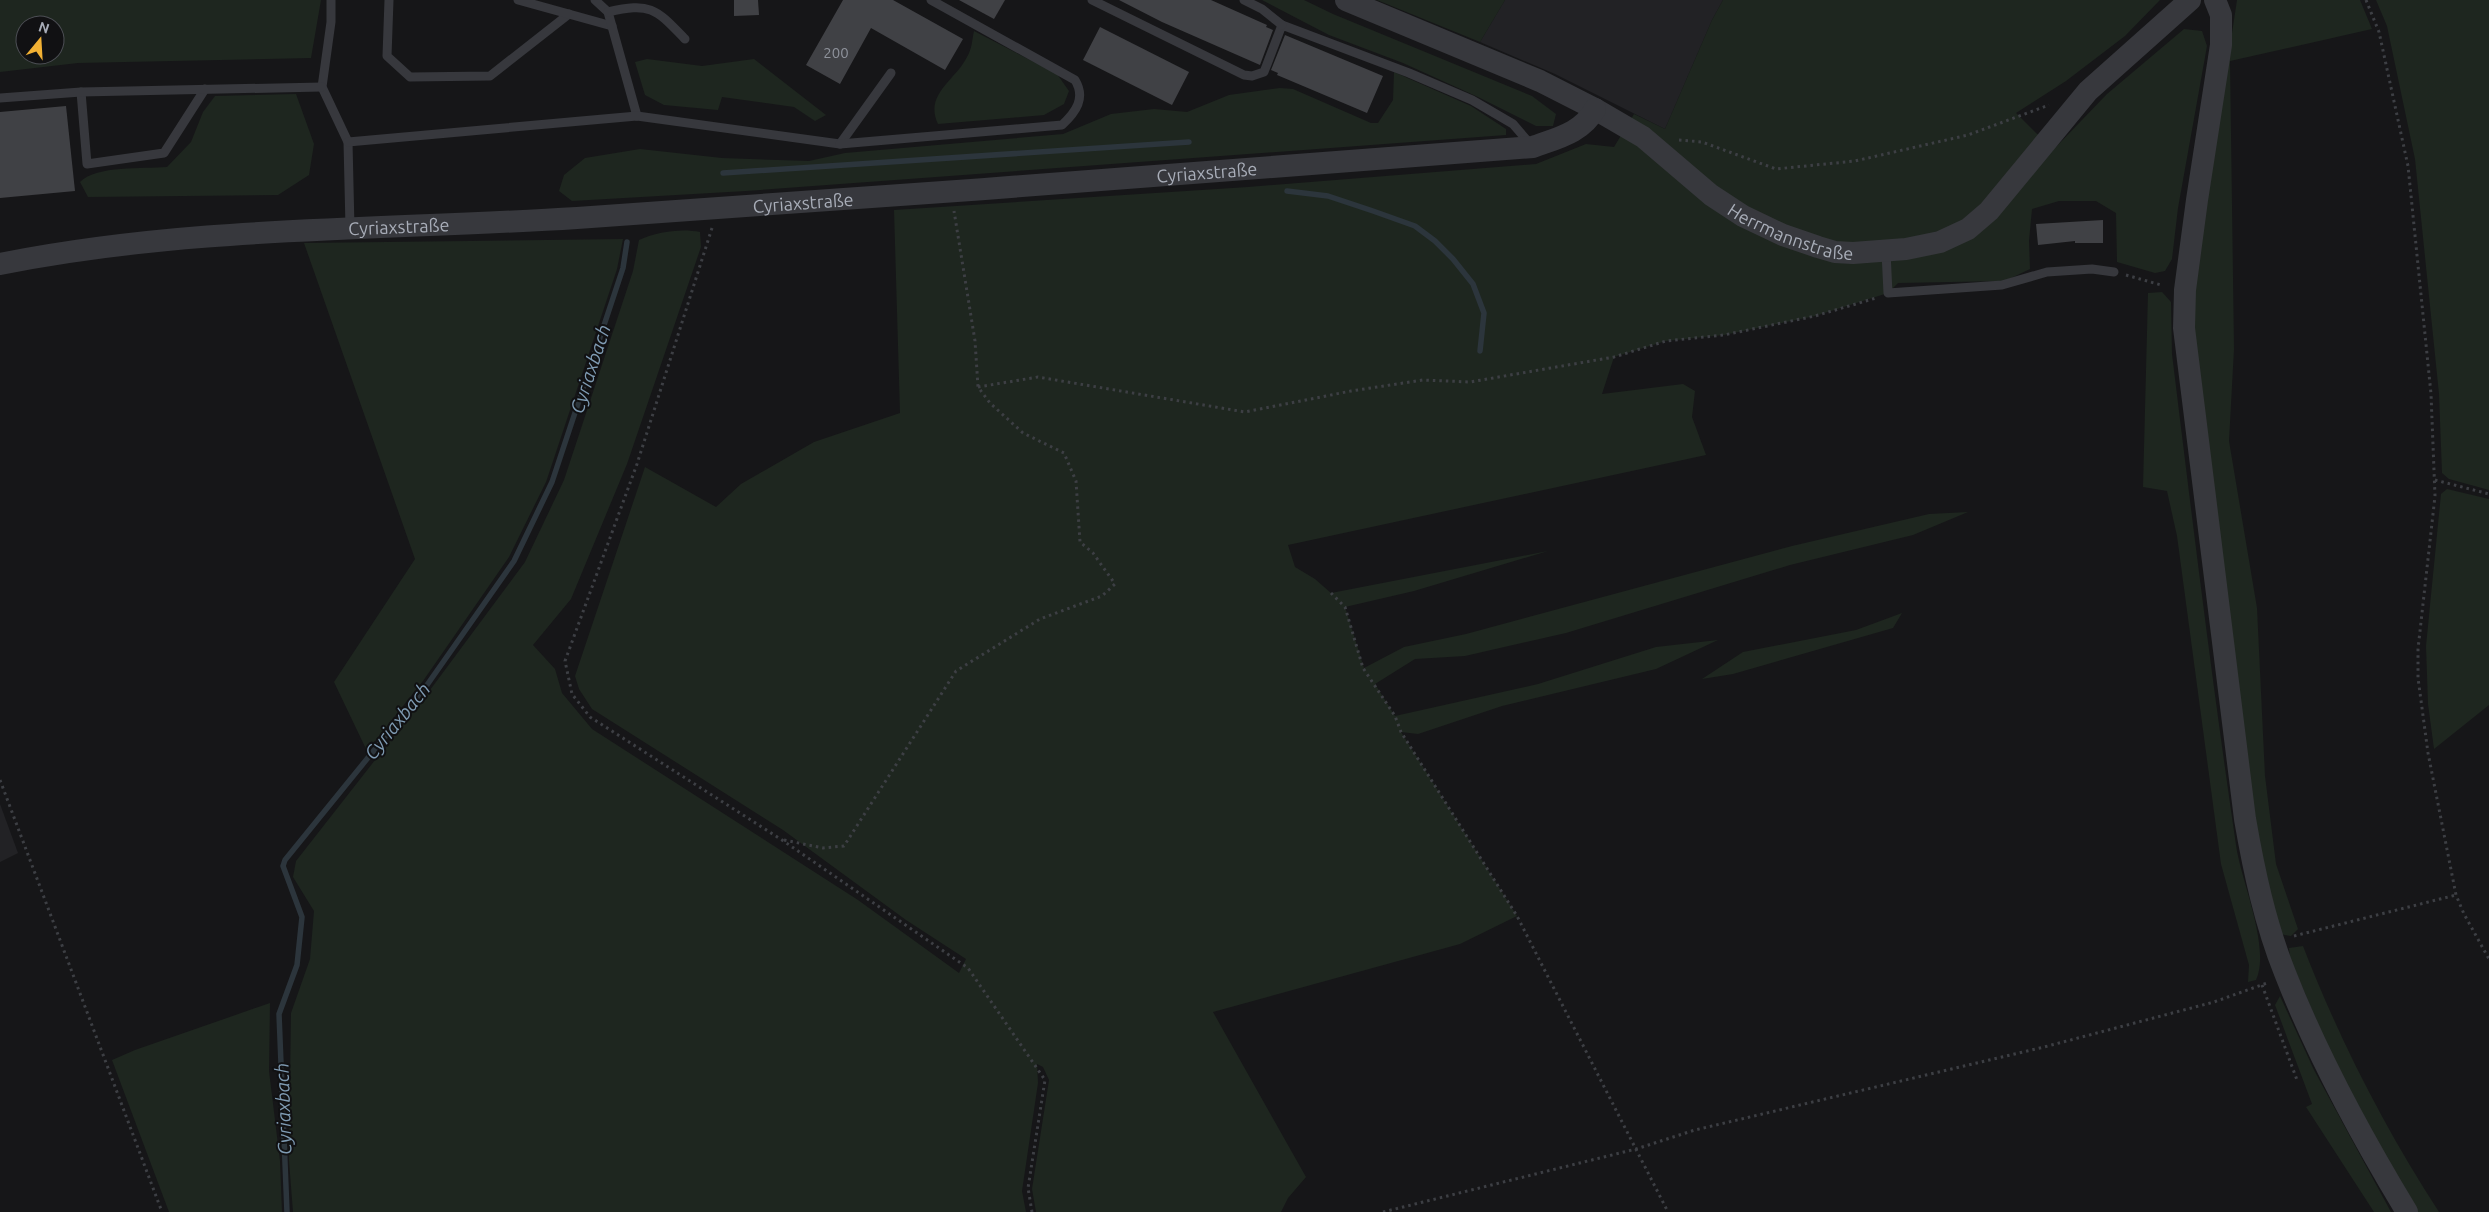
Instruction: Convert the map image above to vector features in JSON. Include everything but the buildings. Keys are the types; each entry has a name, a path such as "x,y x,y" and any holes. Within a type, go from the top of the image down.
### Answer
{"street":[{"name":"Herrmannstraße","path":"1346,0 1540,81 1595,109 1643,137 1712,195 1743,216 1784,236 1835,252 1886,252 1940,242 1968,229 1989,211 2088,91 2190,0"},
{"path":"2215,0 2221,15 2221,45 2196,200 2185,290 2184,328 2245,819 2256,878 2285,972 2348,1107 2407,1212"},
{"name":"Cyriaxstraße","path":"0,264 104,246 350,229 718,208 1533,147 1571,134 1588,122 1595,109"}],"lane":[{"path":"331,0 331,22 322,87 348,142 350,229"},
{"path":"389,0 387,56 410,77 490,76 569,14"},
{"path":"518,0 612,26"},
{"path":"595,0 608,12 637,116"},
{"path":"348,142 637,116 840,144 1062,125 1074,114 1080,101 1080,87 1075,80 931,0"},
{"path":"1092,0 1244,75 1252,76 1264,72 1282,24"},
{"path":"1244,0 1262,9 1282,24 1409,73 1472,100 1513,124 1533,147"},
{"path":"608,12 630,7 651,9 662,15 685,39"},
{"path":"840,144 891,73"},
{"path":"0,98 82,92 322,87"},
{"path":"82,92 88,164 164,153 205,89"},
{"path":"1886,252 1888,293 2002,285 2047,272 2092,270 2114,272"}],"path":[{"path":"2366,0 2379,32 2408,166 2431,394 2435,496 2418,649 2418,678 2428,753 2456,896 2489,959"},
{"path":"1643,137 1702,142 1776,169 1855,160 1968,135 2056,102"},
{"path":"782,840 823,848 844,846 956,671 1040,619 1102,596 1115,584 1093,553 1080,542 1076,481 1064,453 1023,433 990,403 978,387 975,341 953,191"},
{"path":"718,208 637,464 565,661 572,694 590,717 782,840 968,968 1045,1080 1028,1188 1032,1212"},
{"path":"2114,272 2161,286"},
{"path":"978,387 1038,377 1245,412 1351,391 1423,380 1470,382 1614,357 1666,341 1724,336 1815,316 1888,293"},
{"path":"2435,480 2489,494"},
{"path":"1331,593 1345,607 1363,668 1395,716 1401,732 1517,916 1668,1212"},
{"path":"0,780 162,1212"},
{"path":"2274,941 2456,896"},
{"path":"1383,1212 1636,1149 1695,1130 2025,1051 2214,1002 2262,985 2285,972"},
{"path":"2262,985 2297,1080"}],"shaded area":[{"path":"0,0 321,0 311,58 65,64 65,15 15,15 15,65 61,65 0,72"},
{"path":"1262,0 1304,0 1333,14 1532,96 1556,114 1553,126 1536,126 1403,63 1329,35"},
{"path":"1377,0 1505,0 1480,42"},
{"path":"1505,0 1723,0 1712,20 1665,129 1555,74 1480,42"},
{"path":"1723,0 2160,0 2125,36 2066,81 2016,113 2036,133 2056,147 2107,94 2184,29 2202,31 2207,46 2178,208 2172,259 2165,271 2155,273 2117,262 2116,213 2096,201 2059,201 2032,209 2029,241 2030,269 2005,281 1898,283 1888,293 1815,316 1724,335 1666,341 1614,357 1602,394 1683,384 1695,391 1692,417 1706,455 1288,545 1295,567 1315,579 1331,593 1548,551 1414,591 1345,607 1364,668 1404,647 1466,634 1792,546 1929,514 1968,512 1913,535 1790,565 1566,633 1465,656 1415,659 1375,684 1395,716 1538,684 1656,647 1718,640 1656,669 1502,706 1418,734 1401,732 1517,916 1460,944 1213,1012 1306,1177 1288,1198 1281,1212 1036,1212 1032,1189 1049,1080 1043,1067 1037,1064 1038,1083 1022,1191 1026,1212 293,1212 289,1161 291,1013 310,959 314,911 293,877 296,861 433,686 525,562 564,480 633,271 639,240 653,235 685,230 700,232 701,247 627,464 571,599 533,645 555,669 562,693 592,729 858,900 959,973 966,959 906,920 783,830 592,709 579,689 575,676 645,467 716,507 741,484 814,442 900,413 894,210 1248,187 1536,164 1586,144 1614,147 1634,114 1665,129 1712,20"},
{"path":"2237,0 2360,0 2372,29 2230,61 2234,349 2229,441 2257,608 2265,776 2276,864 2298,929 2291,936 2278,934 2259,866 2197,380 2193,292"},
{"path":"2376,0 2489,0 2489,490 2449,479 2442,473 2439,394 2415,159 2387,26"},
{"path":"974,31 1057,74 1069,91 1064,104 1044,115 938,124 935,104 938,96 967,57 971,48"},
{"path":"647,59 702,66 754,59 826,115 815,121 794,107 722,97 718,110 664,105 645,95 635,62"},
{"path":"1394,72 1471,106 1506,129 1506,135 746,191 572,201 559,191 564,175 585,158 640,149 722,158 809,161 845,153 1063,134 1111,114 1154,109 1187,112 1229,95 1280,88 1293,89 1371,123 1378,123 1393,100"},
{"path":"296,94 314,144 309,175 278,195 88,197 80,182 97,173 109,170 167,167 191,142 203,112 215,96"},
{"path":"623,239 617,269 546,482 509,557 423,681 367,751 334,682 415,559 304,243"},
{"path":"2162,292 2171,302 2172,354 2210,661 2236,845 2258,933 2260,966 2256,980 2248,982 2249,965 2221,864 2177,536 2167,491 2143,487 2148,293"},
{"path":"2447,489 2489,499 2489,705 2434,749 2428,704 2426,646 2441,494"},
{"path":"1902,613 1893,628 1733,674 1702,679 1743,652 1856,630"},
{"path":"0,804 18,853 0,862"},
{"path":"2303,946 2332,1015 2364,1083 2419,1181 2439,1212 2415,1212 2336,1067 2290,958 2289,948"},
{"path":"2280,996 2314,1070 2391,1212 2374,1212 2306,1107 2312,1104 2275,1005"},
{"path":"270,1003 269,1071 280,1161 282,1212 169,1212 112,1060 135,1050"}],"waterway":[{"path":"723,173 1189,142"},
{"path":"1287,191 1328,196 1373,211 1415,226 1435,241 1453,259 1473,284 1484,313 1480,351"},
{"name":"Cyriaxbach","path":"287,1212 279,1014 297,965 302,917 283,866 285,860 427,685 514,561 552,482 623,268 627,242"}]}
